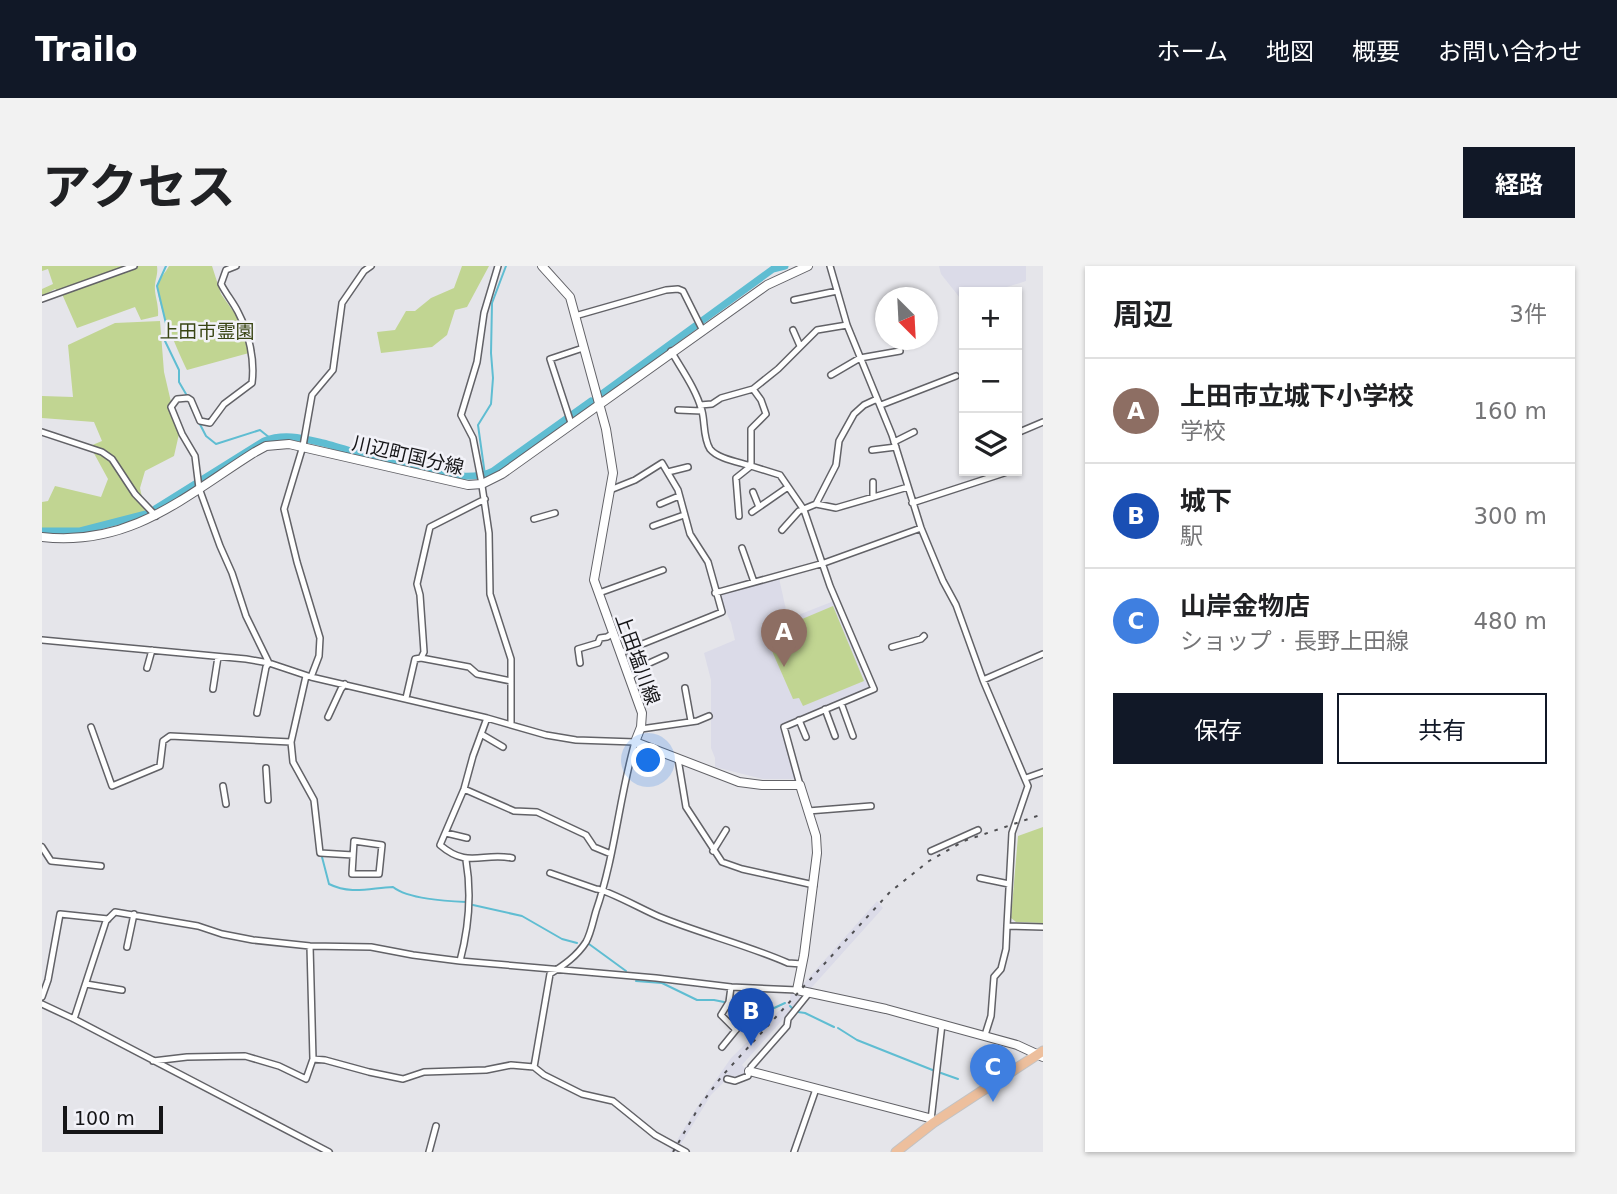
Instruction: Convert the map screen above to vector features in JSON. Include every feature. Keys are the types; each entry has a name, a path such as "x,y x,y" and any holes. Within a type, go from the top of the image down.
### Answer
{"main road":[{"name":"上田塩川線","path":"542,266 566,289 570,297 612,456 613,473 594,580 611,634 642,713 635,742"},
{"name":"川辺町国分線","path":"42,537 80,537 129,527 156,516 199,483 266,446 303,446 452,483 502,474 702,329 767,285 808,266"},
{"path":"635,742 739,782 800,785 817,845 814,885 797,990 847,999 985,1035 1041,1054"},
{"path":"896,1152 931,1121 1041,1054"},
{"path":"749,1071 931,1121"}],"street":[{"path":"42,299 134,266"},
{"path":"236,266 226,270 221,284 241,318 252,355 252,383 224,404 210,423 201,421 188,398 177,399 171,407 181,434 195,456 199,483 241,604 269,663"},
{"path":"353,855 320,853 314,800 293,762 291,742 308,676 319,656 320,638 284,513 303,446 312,395 333,370 342,303 364,271 371,266"},
{"path":"498,266 484,313 477,362 461,415 473,438 485,499 491,566 488,584 512,659 511,724"},
{"path":"830,266 847,325 895,445 912,503 943,581 961,616 983,680 1026,778 1028,792 1013,823 1006,949 1001,969 994,977 991,1016 985,1035"},
{"path":"575,316 678,289 683,291 702,329"},
{"path":"794,300 837,291"},
{"path":"678,410 701,408 722,398 753,389 778,369 817,330 847,325"},
{"path":"793,330 800,346"},
{"path":"571,423 550,359 583,348"},
{"path":"671,351 695,393 711,449 717,455 780,475 804,510 830,586 874,689 783,727 800,785"},
{"path":"831,375 860,358 900,351"},
{"path":"782,530 799,511 816,504 836,465 839,441 854,414 864,405 957,376"},
{"path":"751,466 751,429 766,414 753,389"},
{"path":"1022,431 1043,422"},
{"path":"42,432 102,452 112,458 135,494 156,516"},
{"path":"872,450 895,445 914,432"},
{"path":"610,490 635,480 662,463 679,496 690,534 708,562 722,612 620,653"},
{"path":"739,516 736,478 751,466"},
{"path":"668,472 688,467"},
{"path":"912,503 995,476"},
{"path":"873,482 873,497"},
{"path":"751,512 788,487"},
{"path":"816,504 836,508 908,487"},
{"path":"753,492 759,507"},
{"path":"660,504 679,496"},
{"path":"421,657 424,652 424,638 420,595 416,584 430,527 485,499"},
{"path":"534,519 555,513"},
{"path":"653,526 684,515"},
{"path":"715,593 824,563 922,528"},
{"path":"742,548 754,582"},
{"path":"599,593 663,570"},
{"path":"580,663 578,649 598,643 600,638 611,634"},
{"path":"892,647 924,636"},
{"path":"42,640 269,663 308,676 511,724 545,736 635,742 624,780 604,889 587,940 566,964 550,974 534,1068"},
{"path":"147,668 152,650"},
{"path":"983,680 1043,654"},
{"path":"629,678 645,665 666,656"},
{"path":"213,689 218,657"},
{"path":"406,698 415,659 421,657 469,667 477,674 511,681"},
{"path":"257,713 269,663"},
{"path":"328,716 345,684"},
{"path":"685,688 691,721"},
{"path":"841,703 853,736"},
{"path":"825,709 835,736"},
{"path":"640,729 709,716"},
{"path":"487,718 464,789 440,845 466,860 503,856 512,858"},
{"path":"799,720 806,737"},
{"path":"91,727 111,786 160,766 163,741 170,736 291,742"},
{"path":"481,734 503,747"},
{"path":"678,760 686,807 722,862 814,885"},
{"path":"266,768 268,800"},
{"path":"1026,778 1043,772"},
{"path":"223,786 226,804"},
{"path":"464,789 514,811 537,811 586,835 594,846 611,854"},
{"path":"808,811 871,806"},
{"path":"713,851 726,830"},
{"path":"931,851 978,830"},
{"path":"446,833 467,838"},
{"path":"354,841 382,845 379,874 352,874 353,855 354,841"},
{"path":"42,847 47,858"},
{"path":"42,864 47,858"},
{"path":"47,858 101,866"},
{"path":"460,961 469,925 470,882 466,860"},
{"path":"550,873 596,889 604,889 628,904 662,918 788,963 802,964"},
{"path":"980,878 1009,884"},
{"path":"74,1019 108,919 115,912 198,926 222,934 310,946 371,947 413,956 460,961 797,990"},
{"path":"42,996 48,980 60,914 108,919"},
{"path":"127,947 134,914"},
{"path":"1007,926 1043,927"},
{"path":"153,1061 187,1056 245,1056 279,1066 306,1079 313,1059 310,946"},
{"path":"86,984 122,990"},
{"path":"731,986 729,1002 721,1015 736,1030"},
{"path":"727,1079 735,1081 748,1076 749,1071 787,1026 788,1019 809,992"},
{"path":"42,1004 329,1152"},
{"path":"722,1047 744,1020"},
{"path":"931,1121 942,1024"},
{"path":"313,1059 325,1059 403,1079 424,1072 486,1070 511,1065 534,1068 582,1094 613,1101 655,1135 686,1152"},
{"path":"794,1152 817,1090"},
{"path":"429,1152 436,1126"}],"shaded area":[{"path":"939,266 1026,266 1026,281 1007,287 959,287 959,297 941,274"},
{"path":"779,578 788,619 834,601 871,688 780,725 795,779 763,779 715,767 711,748 711,680 704,653 735,640 719,595"},
{"path":"877,901 883,908 742,1065 746,1069 746,1076 727,1079 711,1095 676,1152 670,1152 731,1058 790,1000 791,992 796,992"}],"green space":[{"path":"42,266 157,266 155,289 158,316 141,320 135,307 77,328 62,294 55,289 42,296 42,289 53,284 48,269 42,271"},
{"name":"上田市霊園","path":"169,266 212,266 221,294 238,318 249,353 187,370 168,327 158,293 159,283"},
{"path":"462,266 489,266 467,307 455,310 447,335 432,347 381,353 377,332 395,330 406,311 415,311 431,298 454,288"},
{"path":"160,321 164,372 171,402 170,413 179,434 174,456 145,471 140,488 145,511 121,521 95,527 42,530 42,502 48,501 55,486 101,497 108,479 90,446 102,441 94,422 42,418 42,396 73,397 68,345 115,323"},
{"path":"833,606 864,681 803,706 799,698 793,699 769,644 776,630"},
{"path":"1043,827 1043,923 1016,922 1011,918 1018,836"}],"waterway":[{"path":"166,266 157,286 168,332 165,341 179,370 179,382 186,394"},
{"path":"485,475 478,425 491,404 492,303 506,266"},
{"path":"703,320 773,269 785,266"},
{"path":"603,393 695,326"},
{"path":"155,509 264,441 279,437 315,441 434,473 477,476 493,471 591,401"},
{"path":"190,405 206,436 216,444 260,430 270,438"},
{"path":"42,531 80,531 146,514"},
{"path":"322,857 329,884 337,887 353,890 393,887 417,897 466,902"},
{"path":"473,905 522,916 562,939 577,943"},
{"path":"589,944 626,971"},
{"path":"636,981 662,983 697,1000 724,1002"},
{"path":"731,1005 772,1009 785,1003"},
{"path":"798,1012 834,1027"},
{"path":"838,1028 857,1040 935,1071"},
{"path":"941,1073 958,1079"}],"railway":[{"path":"673,1152 699,1107 722,1076 890,892 929,861 964,841 1043,814"}],"place":[{"name":"上田市立城下小学校","path":"784,667"},
{"name":"城下","path":"751,1046"},
{"name":"山岸金物店","path":"993,1102"}]}
